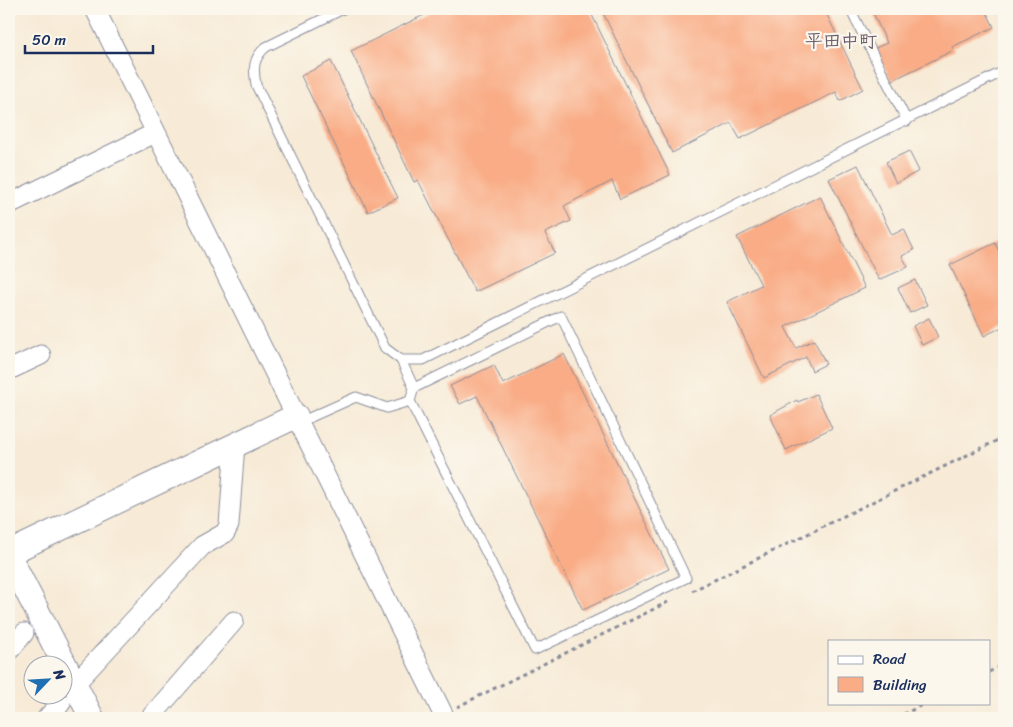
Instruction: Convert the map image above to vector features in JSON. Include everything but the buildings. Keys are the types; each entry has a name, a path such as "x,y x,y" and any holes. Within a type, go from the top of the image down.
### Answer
{"street":[{"path":"95,9 443,717"},
{"path":"9,204 156,133"},
{"path":"9,370 41,355"},
{"path":"50,654 9,554 235,444 298,419"},
{"path":"72,689 202,546 225,533 229,525 235,444"},
{"path":"150,718 234,621"},
{"path":"9,651 24,633"},
{"path":"72,699 92,718"},
{"path":"47,718 59,704"}],"lane":[{"path":"343,9 261,51 257,55 253,69 256,85 384,348 401,360 414,388 410,401 535,650 686,578 561,316 414,388"},
{"path":"850,9 907,121"},
{"path":"401,360 423,360 907,121 1004,71"},
{"path":"298,419 356,397 387,408 410,401"}],"path":[{"path":"683,595 1004,437"},
{"path":"443,717 674,600"},
{"path":"990,671 1004,664"},
{"path":"896,718 924,704"}],"district":[{"name":"平田中町","path":"841,41"}]}
